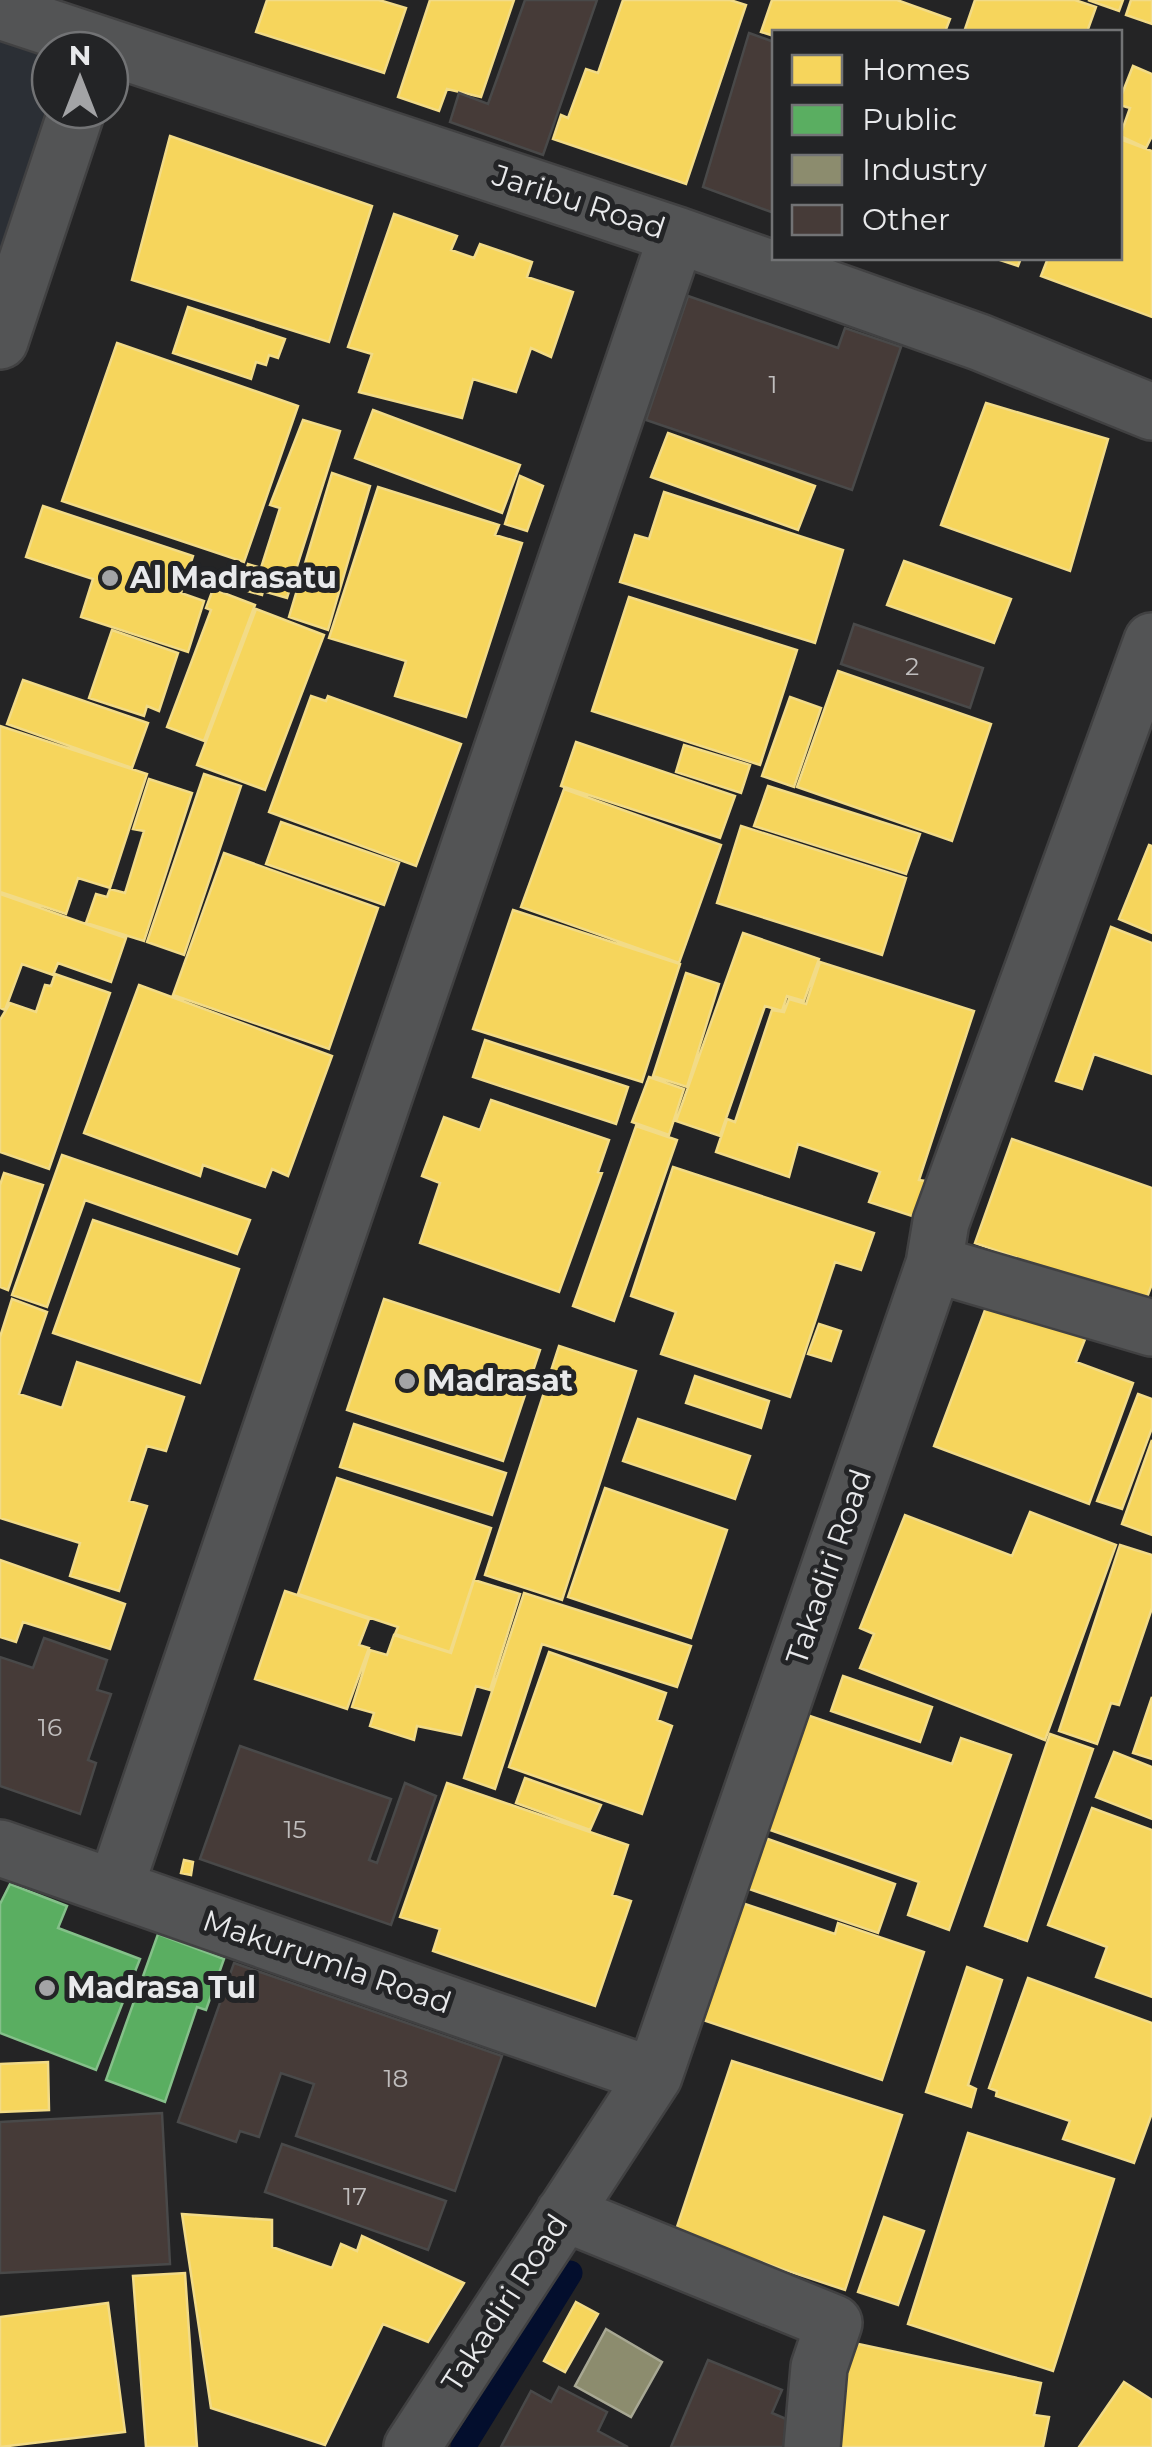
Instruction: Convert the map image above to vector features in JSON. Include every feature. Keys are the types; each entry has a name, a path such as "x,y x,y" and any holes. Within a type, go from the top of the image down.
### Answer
{"street":[{"name":"Jaribu Road","path":"0,10 55,30"},
{"name":"Jaribu Road","path":"130,56 678,234 979,342 1152,412"},
{"path":"0,342 71,130"},
{"path":"115,1888 678,234"},
{"name":"Takadiri Road","path":"412,2447 654,2076 934,1264 941,1222 1152,641"},
{"path":"934,1264 1152,1328"},
{"name":"Makurumla Road","path":"0,1848 654,2076"},
{"path":"564,2213 834,2323 819,2366 812,2447"}],"shaded area":[{"path":"0,15 30,36 30,130 44,130 0,289"}],"building: Homes":[{"path":"267,0 379,0 406,8 384,73 256,32"},
{"path":"430,0 514,0 481,97 447,89 439,111 398,97"},
{"path":"623,0 730,0 746,5 686,184 553,139 561,115 568,118 586,69 598,73"},
{"path":"772,0 897,0 950,19 946,30 772,30 772,35 761,32"},
{"path":"975,0 1075,0 1096,7 1088,30 965,30"},
{"path":"1088,0 1123,0 1119,11"},
{"path":"1131,0 1152,0 1152,24 1126,15"},
{"path":"1133,66 1152,74 1152,136 1146,148 1122,137 1130,108 1122,106 1122,94"},
{"path":"170,136 372,206 329,342 132,280"},
{"path":"1122,140 1152,151 1152,317 1041,276 1047,260 1122,260"},
{"path":"394,214 457,236 451,250 474,258 480,244 532,262 527,277 573,292 551,357 531,348 516,392 473,379 462,418 359,392 372,354 348,347"},
{"path":"188,307 285,339 278,358 269,355 266,365 256,362 251,379 173,353"},
{"path":"117,343 298,406 244,562 62,501"},
{"path":"986,403 1108,439 1070,571 941,525"},
{"path":"373,410 520,465 502,513 355,458"},
{"path":"303,420 340,431 287,598 240,589 248,564 261,568 280,508 270,505"},
{"path":"668,433 815,486 798,530 651,477"},
{"path":"332,473 370,486 328,630 289,617"},
{"path":"520,476 543,486 527,531 505,524"},
{"path":"378,487 499,525 495,535 522,543 466,717 395,696 406,661 329,638"},
{"path":"664,492 843,550 815,643 620,582 635,535 649,539"},
{"path":"43,506 193,556 181,593 204,601 188,652 81,617 93,579 26,557"},
{"path":"904,561 1011,599 994,643 887,605"},
{"path":"213,589 255,605 204,741 167,727 211,610 206,608"},
{"path":"629,597 797,650 760,765 592,711"},
{"path":"256,609 324,635 265,790 197,765"},
{"path":"112,630 178,653 159,711 147,706 144,716 89,698"},
{"path":"838,671 991,724 952,841 797,787"},
{"path":"23,680 148,723 132,768 7,724"},
{"path":"311,696 326,701 328,696 461,744 416,866 269,812"},
{"path":"790,697 821,708 794,787 762,776"},
{"path":"0,726 147,774 110,888 78,878 66,914 0,892"},
{"path":"576,742 735,796 720,838 561,786"},
{"path":"684,745 750,765 741,793 676,772"},
{"path":"204,774 241,786 184,955 147,942"},
{"path":"149,779 192,793 144,941 86,923 96,894 107,897 110,889 125,893 144,831 133,829"},
{"path":"768,786 920,834 906,874 754,826"},
{"path":"564,789 721,845 679,963 521,907"},
{"path":"281,822 399,863 384,905 266,864"},
{"path":"741,826 906,878 882,955 717,903"},
{"path":"1149,845 1152,846 1152,933 1119,919"},
{"path":"224,853 378,908 329,1049 173,995"},
{"path":"0,894 126,938 111,982 58,963 53,975 22,964 5,1010 0,1008"},
{"path":"513,910 680,964 642,1082 473,1029"},
{"path":"1111,927 1152,943 1152,1074 1094,1054 1082,1089 1056,1081"},
{"path":"743,933 819,959 804,1001 787,996 782,1011 765,1006 720,1136 676,1121"},
{"path":"820,962 974,1011 919,1180 926,1181 915,1217 869,1202 880,1172 798,1144 789,1177 716,1152 727,1119 735,1122 772,1010 784,1012 789,999 806,1004"},
{"path":"686,973 719,984 687,1087 653,1076"},
{"path":"55,974 110,993 49,1169 0,1152 0,1020 10,1003 36,1012 45,985 51,986"},
{"path":"139,985 332,1056 288,1176 272,1169 265,1187 203,1165 200,1176 84,1133"},
{"path":"485,1040 628,1087 616,1124 473,1077"},
{"path":"649,1077 684,1089 669,1135 632,1122"},
{"path":"491,1100 609,1140 598,1172 602,1173 559,1292 420,1243 440,1183 422,1176 444,1117 480,1130"},
{"path":"636,1126 677,1140 614,1321 573,1306"},
{"path":"1012,1139 1152,1188 1152,1284 1145,1303 975,1243"},
{"path":"62,1155 250,1220 237,1254 85,1200 47,1307 12,1295"},
{"path":"673,1167 874,1233 861,1270 835,1262 790,1397 661,1354 676,1312 631,1296"},
{"path":"4,1173 43,1185 8,1290 0,1287 0,1185"},
{"path":"93,1220 239,1269 200,1383 53,1333"},
{"path":"991,1294 1089,1329 1076,1362 1133,1383 1089,1504 934,1446"},
{"path":"12,1299 47,1312 19,1394 62,1408 77,1362 184,1397 166,1451 147,1446 129,1501 147,1506 119,1591 70,1576 80,1543 0,1518 0,1337"},
{"path":"384,1299 540,1350 503,1461 347,1410"},
{"path":"819,1324 841,1331 831,1361 808,1354"},
{"path":"559,1346 636,1371 562,1600 485,1575"},
{"path":"695,1376 769,1401 761,1428 686,1403"},
{"path":"1138,1394 1152,1399 1152,1428 1122,1509 1097,1501"},
{"path":"638,1419 750,1456 735,1499 623,1461"},
{"path":"354,1424 506,1473 492,1515 340,1467"},
{"path":"1152,1440 1152,1535 1122,1524"},
{"path":"337,1478 491,1528 450,1652 395,1634 398,1627 298,1594"},
{"path":"605,1488 727,1530 691,1638 568,1597"},
{"path":"1030,1512 1116,1545 1045,1740 860,1668 874,1634 860,1628 905,1515 1012,1556"},
{"path":"1120,1545 1152,1555 1152,1608 1119,1705 1111,1703 1097,1744 1059,1731"},
{"path":"0,1560 125,1604 110,1649 23,1622 16,1642 0,1637"},
{"path":"474,1580 520,1594 490,1690 476,1686 461,1735 417,1726 414,1740 370,1726 374,1713 352,1707 370,1650 387,1655 394,1635 451,1653"},
{"path":"285,1591 369,1619 359,1645 369,1648 347,1709 255,1679"},
{"path":"524,1593 691,1646 677,1687 542,1644 495,1789 464,1778"},
{"path":"549,1652 666,1693 657,1720 672,1726 642,1814 509,1767"},
{"path":"843,1676 932,1707 920,1742 831,1711"},
{"path":"1152,1697 1152,1759 1133,1753"},
{"path":"795,1711 952,1764 961,1738 1011,1755 949,1930 908,1915 919,1882 756,1825"},
{"path":"1050,1734 1093,1749 1027,1941 985,1926"},
{"path":"1114,1752 1152,1767 1152,1819 1096,1797"},
{"path":"525,1778 601,1805 590,1830 516,1803"},
{"path":"447,1783 628,1845 612,1895 631,1901 595,2006 433,1951 440,1929 400,1917"},
{"path":"1092,1808 1152,1830 1152,1997 1096,1977 1107,1947 1048,1925"},
{"path":"765,1838 895,1884 878,1933 749,1889"},
{"path":"184,1860 193,1862 191,1875 181,1873"},
{"path":"736,1901 835,1934 838,1923 924,1952 882,2080 697,2018"},
{"path":"967,1967 1002,1980 968,2085 976,2089 971,2107 926,2092"},
{"path":"1028,1978 1152,2023 1152,2113 1134,2163 1063,2139 1070,2121 996,2096 997,2091 989,2088"},
{"path":"732,2061 902,2115 845,2290 675,2233"},
{"path":"48,2062 49,2110 0,2112 0,2064"},
{"path":"968,2133 1114,2179 1053,2371 908,2324"},
{"path":"182,2214 272,2220 272,2247 332,2268 341,2244 357,2251 362,2236 464,2283 428,2342 383,2324 325,2445 211,2408"},
{"path":"884,2217 924,2231 898,2305 858,2292"},
{"path":"185,2273 197,2447 146,2447 133,2276"},
{"path":"576,2302 598,2314 565,2372 544,2361"},
{"path":"108,2303 125,2432 0,2447 0,2317"},
{"path":"849,2342 1041,2383 1034,2415 1049,2417 1043,2447 826,2447"},
{"path":"1124,2382 1152,2400 1152,2447 1079,2447"}],"building: Public":[{"name":"Madrasa Tul","path":"10,1884 67,1906 58,1928 140,1959 96,2070 0,2033 0,1904"},
{"name":"Madrasa Tul","path":"158,1934 224,1959 206,2010 197,2007 165,2102 106,2080"}],"building: Industry":[{"path":"606,2329 662,2362 631,2417 575,2386"}],"building: Other":[{"path":"525,0 597,0 543,155 450,122 459,93 488,104"},
{"path":"749,33 772,41 772,212 703,187"},
{"path":"688,296 838,348 845,328 901,347 852,490 646,420"},
{"path":"854,624 983,668 970,708 841,664"},
{"path":"44,1638 107,1660 97,1690 111,1694 88,1760 96,1763 80,1814 0,1786 0,1657 33,1668"},
{"path":"240,1746 391,1799 369,1860 377,1863 405,1783 436,1796 391,1925 200,1859"},
{"path":"234,1963 502,2056 455,2191 296,2136 314,2084 281,2073 259,2137 240,2131 236,2142 178,2122"},
{"path":"162,2113 170,2264 0,2273 0,2122"},
{"path":"282,2144 446,2201 428,2250 265,2192"},
{"path":"708,2360 782,2390 772,2413 805,2427 797,2447 671,2447"},
{"path":"559,2387 607,2412 598,2431 628,2447 501,2447 531,2391 551,2402"}],"waterway":[{"path":"463,2447 570,2273"}],"place":[{"name":"Al Madrasatu","path":"110,578"},
{"name":"Madrasat","path":"407,1381"},
{"name":"Madrasa Tul","path":"47,1988"}]}
